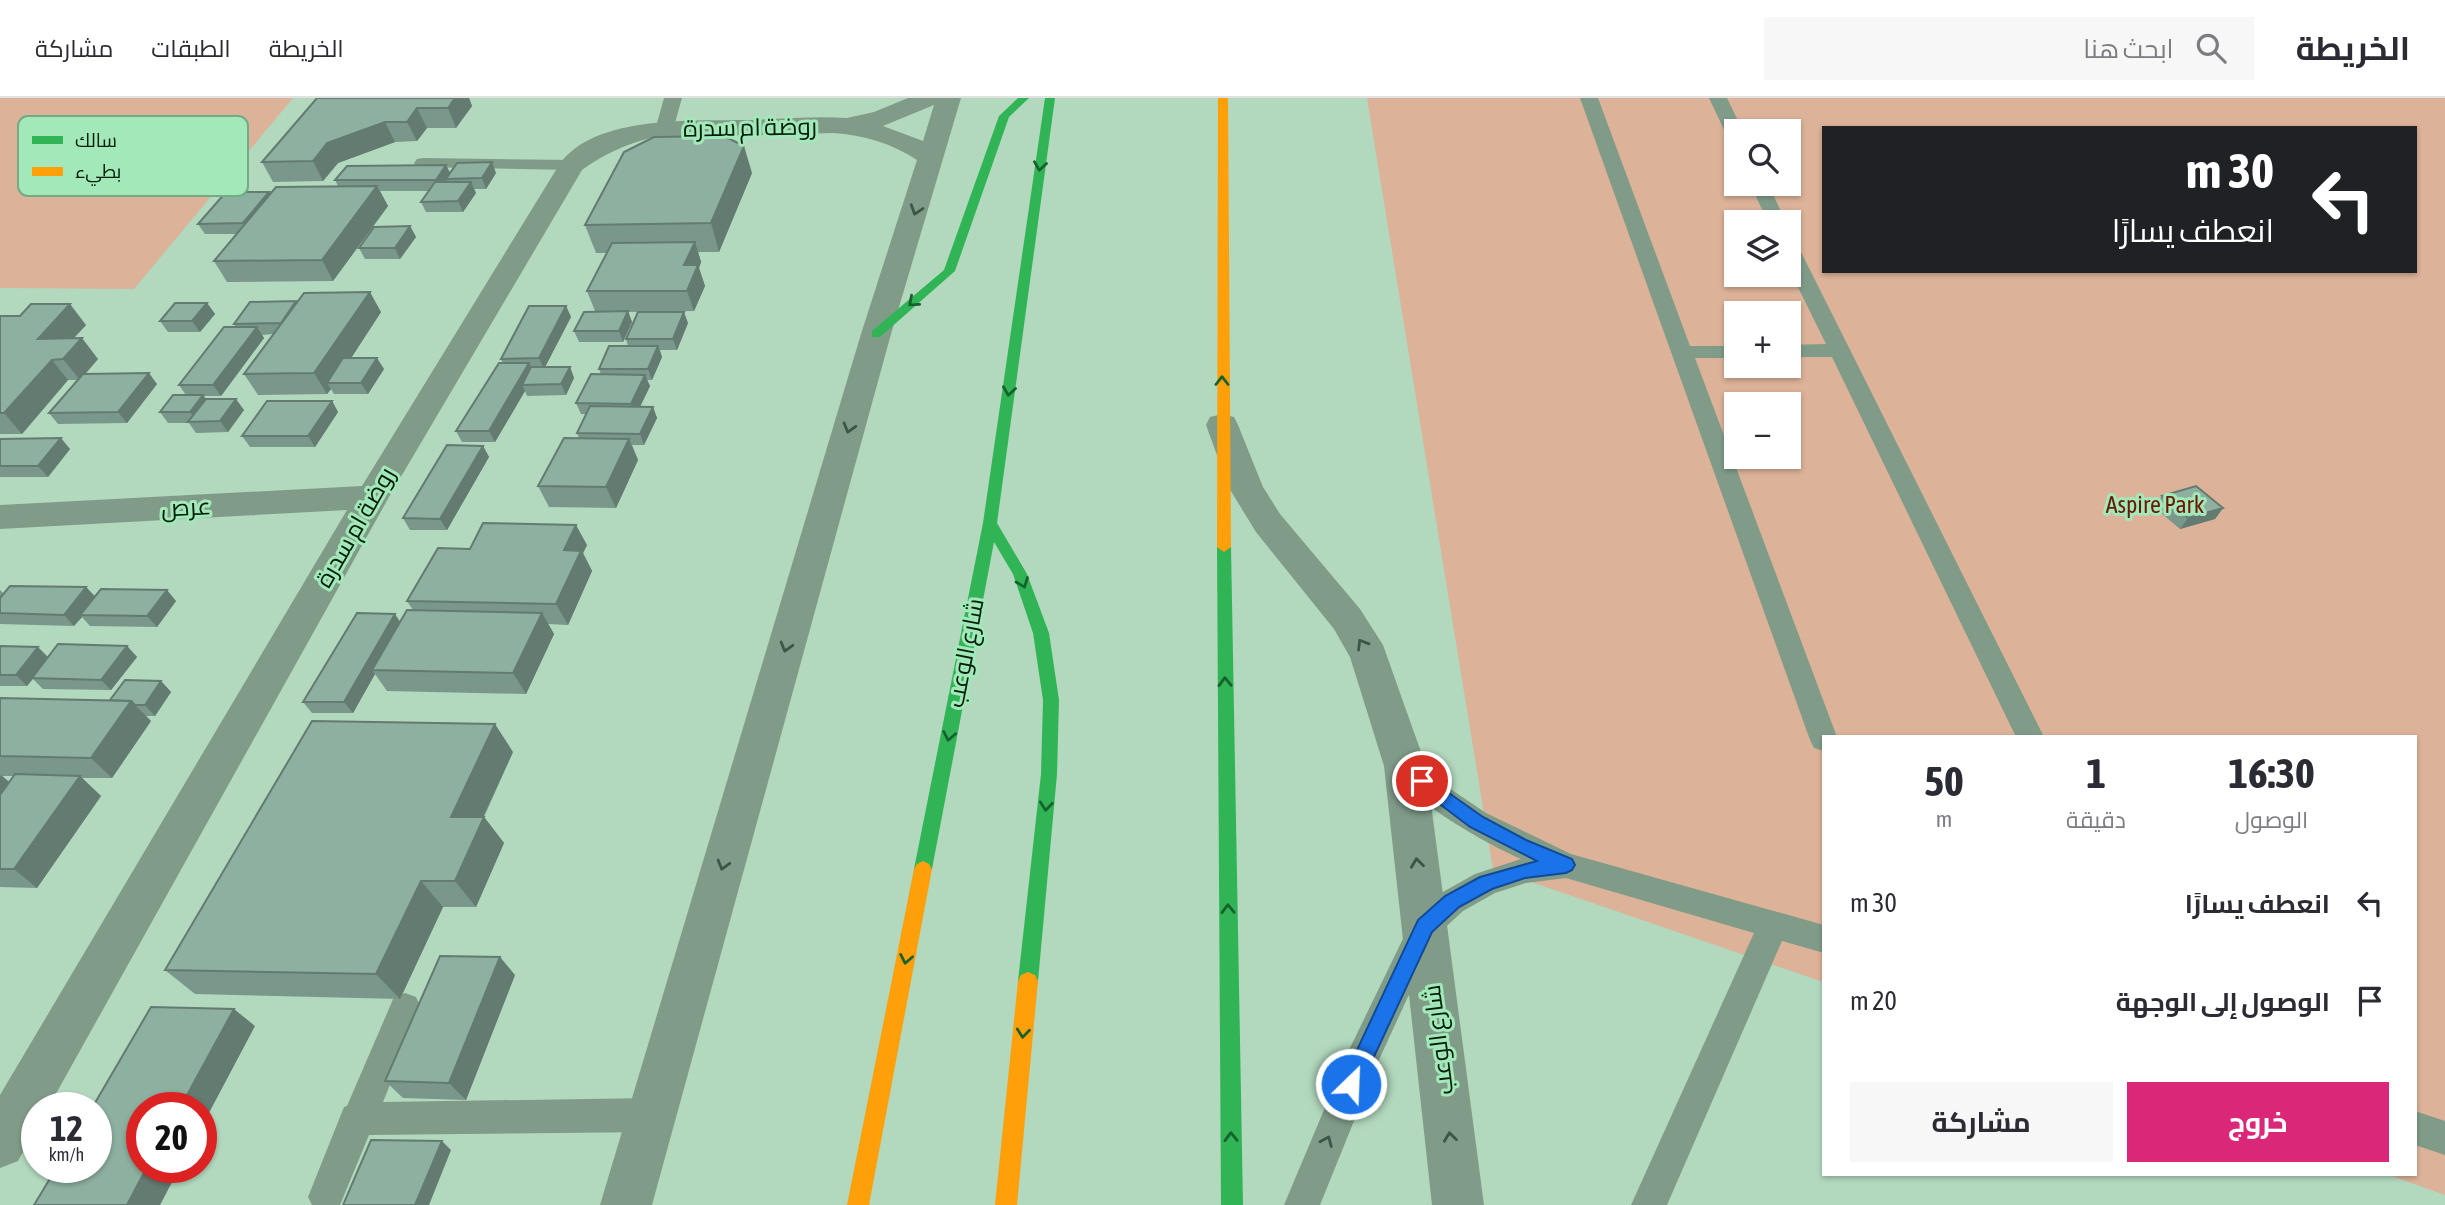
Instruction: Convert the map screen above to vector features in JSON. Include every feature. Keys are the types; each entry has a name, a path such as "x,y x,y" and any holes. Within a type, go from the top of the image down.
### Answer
{"main road":[{"path":"876,334 949,271 1004,116 1024,98"},
{"name":"شارع الوعب","path":"859,1205 990,523 1050,98"},
{"name":"شارع الوعب","path":"1223,98 1222,423 1232,1205"},
{"path":"990,523 1020,574 1041,633 1051,700 1049,774 1006,1205"}],"street":[{"name":"روضة ام سدرة","path":"851,125 901,111 930,98"},
{"path":"626,1205 876,334 932,159 948,98"},
{"name":"روضة ام سدرة","path":"0,1143 372,497 572,164 615,139 650,130 668,114 851,125 897,138 932,159"},
{"name":"شارع الوعب","path":"1222,423 1246,488 1261,511 1347,619 1368,655 1405,766 1458,1205"},
{"name":"عرص","path":"0,517 372,497"}],"lane":[{"path":"1589,98 1822,735"},
{"path":"1718,98 1728,119"},
{"path":"423,163 572,164"},
{"path":"1801,273 2029,735"},
{"path":"1801,351 1838,350"},
{"path":"1681,352 1724,352"},
{"path":"1405,766 1439,796 1476,822 1566,865 1822,938"},
{"path":"1302,1205 1362,1059 1425,926 1452,902 1486,883 1525,870 1566,865"},
{"path":"1649,1205 1774,923"},
{"path":"326,1197 356,1119 405,1009"},
{"path":"356,1119 652,1115"},
{"path":"2417,1129 2445,1138"}],"green space":[{"path":"0,98 293,98 248,152 248,116 18,116 18,196 211,196 134,289 0,288"},
{"name":"Aspire Park","path":"1367,98 2445,98 2445,1195 2392,1176 2417,1176 2417,735 1822,735 1822,982 1493,869"}],"building":[{"path":"317,98 455,98 448,108 417,108 407,122 385,122 327,143 313,161 262,162"},
{"path":"724,136 744,146 711,223 585,225 624,152 654,137"},
{"path":"492,162 482,178 446,179 457,163"},
{"path":"446,165 436,180 335,180 347,166"},
{"path":"435,182 471,182 458,201 421,202"},
{"path":"377,186 322,260 214,261 276,187"},
{"path":"248,192 269,192 243,223 198,224 222,196 248,196"},
{"path":"410,226 395,248 359,248 374,227"},
{"path":"695,242 684,265 698,265 687,291 587,291 612,243"},
{"path":"370,292 314,373 244,374 304,293"},
{"path":"296,301 281,323 234,324 250,302"},
{"path":"175,303 207,303 192,321 160,321"},
{"path":"31,304 70,304 38,339 82,338 63,359 52,360 4,413 0,413 0,316 20,316"},
{"path":"529,306 566,306 539,358 501,359"},
{"path":"628,311 619,331 574,331 584,312"},
{"path":"638,312 684,312 673,339 626,339"},
{"path":"224,327 257,327 213,385 179,385"},
{"path":"609,346 658,346 648,369 599,369"},
{"path":"343,358 377,358 361,383 327,383"},
{"path":"499,363 529,363 489,431 456,431"},
{"path":"531,367 570,367 561,384 522,385"},
{"path":"149,373 118,412 49,413 83,374"},
{"path":"591,374 645,375 631,404 576,403"},
{"path":"173,395 203,395 190,412 160,412"},
{"path":"206,399 236,399 220,421 188,422"},
{"path":"267,401 332,401 308,436 242,436"},
{"path":"590,406 653,407 640,434 577,433"},
{"path":"61,438 38,466 0,466 0,439"},
{"path":"564,438 629,439 606,487 538,486"},
{"path":"447,445 483,446 440,519 403,518"},
{"path":"2196,486 2223,508 2188,518 2162,496"},
{"path":"483,523 576,525 564,550 581,551 556,604 407,601 438,548 470,549"},
{"path":"10,586 86,587 64,615 0,613 0,598"},
{"path":"101,589 167,590 147,616 80,615"},
{"path":"407,610 542,613 513,673 372,670"},
{"path":"357,613 395,614 344,702 303,702"},
{"path":"58,644 127,646 101,680 32,678"},
{"path":"0,646 38,647 16,675 0,675"},
{"path":"125,680 161,681 145,705 110,700"},
{"path":"0,698 131,701 91,758 0,756"},
{"path":"312,721 495,724 451,817 484,817 455,881 421,881 376,974 165,970"},
{"path":"15,774 80,776 14,869 0,869 0,795"},
{"path":"440,956 500,957 449,1083 385,1081"},
{"path":"151,1007 234,1009 189,1092 126,1092 126,1183 139,1183 127,1205 34,1205 47,1183 112,1183 112,1092 101,1092"},
{"path":"371,1140 442,1141 415,1205 343,1205"}],"traffic: fast":[{"path":"876,334 949,271 1004,116 1024,98"},
{"path":"923,869 990,523 1050,98"},
{"path":"990,523 1020,574 1041,633 1051,700 1049,774 1028,981"},
{"path":"1224,547 1232,1205"}],"traffic: slow":[{"path":"1223,98 1224,547"},
{"path":"858,1205 923,869"},
{"path":"1006,1205 1028,981"}],"route":[{"path":"1351,1084 1425,926 1452,902 1486,883 1525,870 1566,865 1476,822 1422,781"}]}
